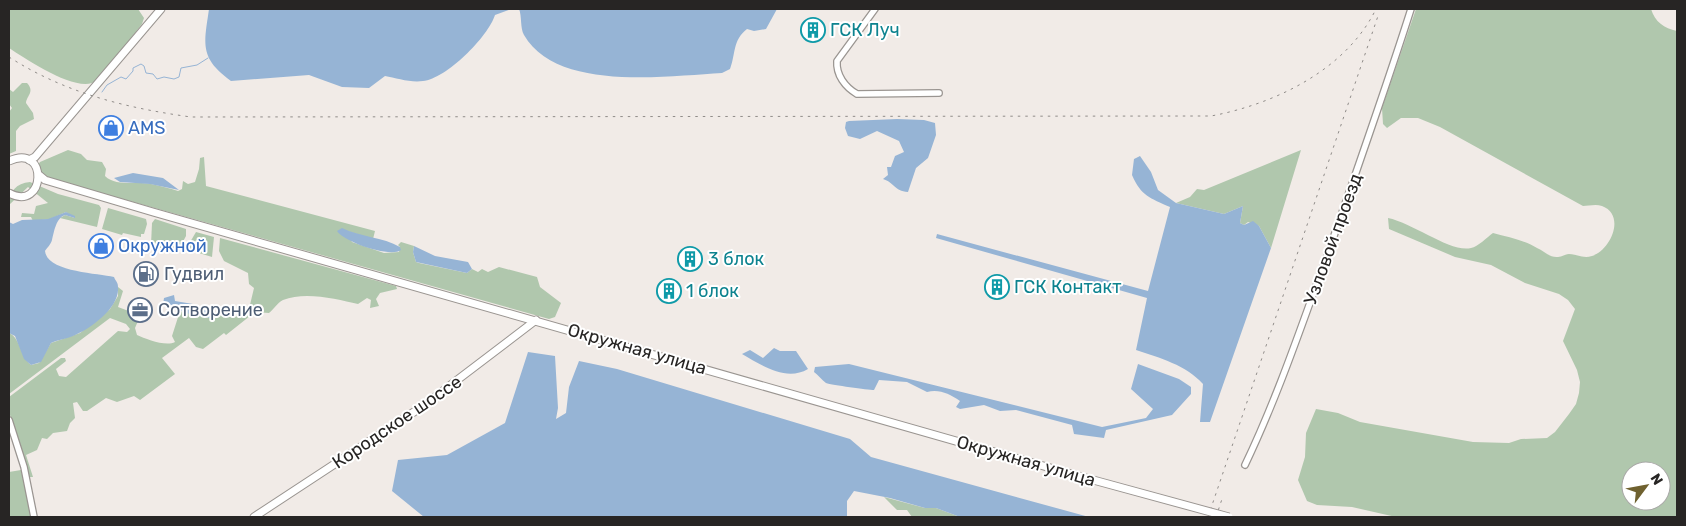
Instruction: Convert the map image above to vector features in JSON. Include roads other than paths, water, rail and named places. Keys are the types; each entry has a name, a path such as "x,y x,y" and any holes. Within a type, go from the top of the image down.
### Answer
{"main road":[{"path":"33,160 161,9"},
{"path":"9,161 22,158 33,160"},
{"path":"9,193 16,196 33,191 41,179 33,160"},
{"name":"Окружная улица","path":"41,179 1075,475 1229,517"},
{"name":"Кородское шоссе","path":"254,517 423,406 536,320"}],"street":[{"path":"875,9 837,61 840,77 848,89 857,94 939,93"},
{"name":"Узловой проезд","path":"1246,465 1268,417 1298,335 1388,84 1411,9"},
{"path":"9,420 24,467 34,517"}],"water":[{"path":"209,9 511,9 495,15 491,24 475,45 465,56 443,73 423,81 409,81 385,76 369,88 342,87 309,75 231,81 213,65 206,50 205,41"},
{"path":"519,9 777,9 766,29 754,31 747,29 742,34 737,43 730,69 722,73 643,77 586,73 561,65 540,53 524,35"},
{"path":"924,120 935,123 936,135 928,158 916,168 908,192 900,190 883,179 888,175 887,167 891,167 895,156 904,152 899,141 877,131 860,139 848,136 845,128 846,122 849,121"},
{"path":"1140,156 1151,172 1158,190 1176,203 1224,214 1243,206 1240,223 1244,225 1253,221 1259,226 1271,248 1210,422 1200,422 1203,384 1196,377 1181,367 1136,350 1147,298 936,238 937,234 1148,291 1170,207 1147,196 1135,182 1132,175 1134,159"},
{"path":"133,173 163,178 179,190 150,184 120,182 114,178"},
{"path":"66,212 75,216 75,218 65,215 59,219 45,251 48,258 63,267 85,273 114,277 118,285 117,295 114,303 103,317 73,336 51,343 41,362 31,365 24,359 15,336 9,333 9,222 13,224 22,220 48,219"},
{"path":"342,228 393,244 400,247 401,250 387,252 367,248 341,235 337,231"},
{"path":"414,246 435,256 468,262 472,269 467,273 416,262 413,252"},
{"path":"174,295 175,301 193,304 193,307 215,313 215,319 186,313 174,304 170,307 163,305 164,298"},
{"path":"774,348 780,351 796,351 808,369 800,373 782,373 765,367 742,354 750,350 763,358"},
{"path":"528,352 555,356 558,408 556,419 566,413 569,387 579,361 617,369 850,439 871,457 1089,517 960,517 936,508 925,508 890,498 854,491 847,501 847,517 424,517 392,491 398,460 447,455 505,423"},
{"path":"849,364 1102,427 1146,418 1153,409 1131,389 1138,364 1179,379 1191,387 1191,394 1172,415 1106,430 1104,438 1074,434 1072,425 1016,410 1000,411 984,405 960,409 956,407 960,401 952,396 940,392 927,392 907,382 879,380 874,390 826,383 814,372 815,367"}],"waterway":[{"path":"102,92 107,85 121,77 126,79 133,71 133,68 141,64 144,66 146,73 153,74 157,79 164,77 174,79 179,77 181,68 197,65 208,58"}],"railway":[{"path":"9,57 30,70 97,97 143,109 191,117 1211,116 1260,103 1306,81 1347,50 1363,31 1376,9"},
{"path":"1208,517 1379,13"},
{"path":"1216,517 1222,499"}],"place":[{"name":"ГСК Луч","path":"813,30"},
{"name":"AMS","path":"111,128"},
{"name":"Окружной","path":"101,246"},
{"name":"3 блок","path":"690,259"},
{"name":"Гудвил","path":"146,274"},
{"name":"ГСК Контакт","path":"997,287"},
{"name":"1 блок","path":"669,291"},
{"name":"Сотворение","path":"140,310"}]}
